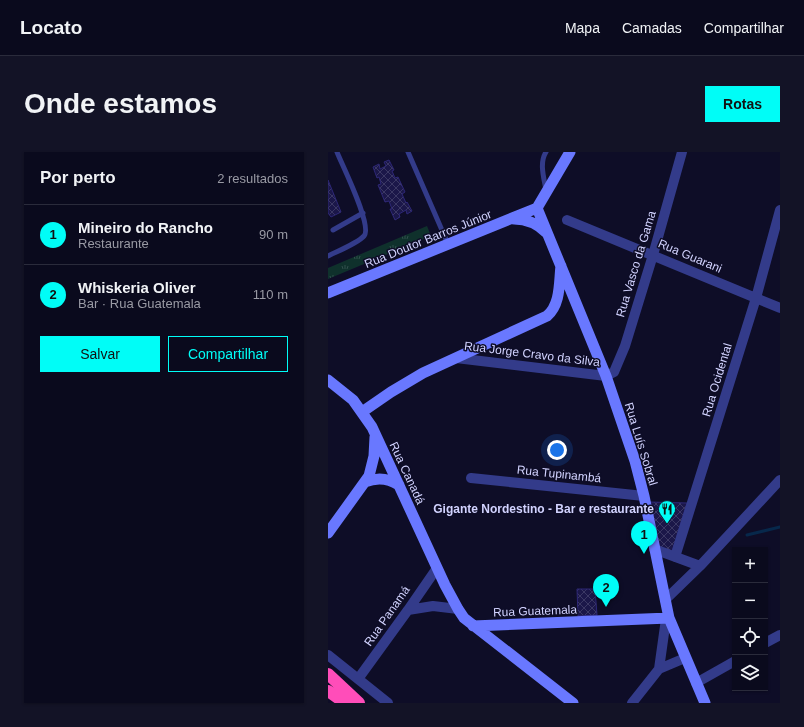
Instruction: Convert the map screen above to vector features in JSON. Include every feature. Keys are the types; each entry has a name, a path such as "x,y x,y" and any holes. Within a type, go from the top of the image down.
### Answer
{"highway":[{"path":"328,674 359,703"},
{"path":"328,691 345,703"}],"main road":[{"path":"537,208 570,152"},
{"name":"Rua Doutor Barros Júnior","path":"328,293 537,208"},
{"name":"Rua Luís Sobral","path":"537,208 606,376 635,461 644,496 668,618 705,703"},
{"path":"512,219 523,219 534,223 547,233"},
{"path":"362,412 402,385 550,313 557,298 561,266"},
{"name":"Rua Canadá","path":"328,380 348,396 362,412 372,427 437,568 464,618 573,703"},
{"path":"328,533 369,476 374,456 374,433"},
{"path":"365,482 385,479 399,485"},
{"name":"Rua Guatemala","path":"473,626 668,618"}],"street":[{"name":"Rua Vasco da Gama","path":"606,376 614,372 622,357 682,152"},
{"name":"Rua Ocidental","path":"675,557 756,298 780,210"},
{"name":"Rua Guarani","path":"567,220 780,308"},
{"name":"Rua Jorge Cravo da Silva","path":"456,358 606,376"},
{"name":"Rua Tupinambá","path":"472,478 644,496"},
{"path":"665,600 700,566 780,480"},
{"path":"654,549 700,566"},
{"name":"Rua Panamá","path":"358,679 437,568"},
{"path":"408,610 433,606 458,609"},
{"path":"632,703 659,669 668,618"},
{"path":"768,642 780,635"},
{"path":"328,655 388,703"},
{"path":"659,669 685,658"},
{"path":"696,683 732,663"}],"lane":[{"path":"328,256 363,238 366,230 363,213 337,152"},
{"path":"408,152 448,244"},
{"path":"546,152 543,157 543,172 547,192"},
{"path":"333,230 363,213"}],"green space":[{"path":"427,226 431,236 328,279 328,268"}],"building":[{"path":"389,160 394,170 392,171 395,178 398,177 405,192 402,194 406,203 407,202 412,211 407,214 406,210 399,214 400,217 395,220 390,209 392,209 389,201 385,202 378,185 381,184 379,177 377,178 373,167 379,164 380,169 386,166 384,162"},
{"path":"328,180 341,212 331,217 328,213"},
{"name":"Gigante Nordestino - Bar e restaurante","path":"649,502 687,503 672,552 657,546"},
{"path":"577,589 595,589 597,615 578,616"}],"waterway":[{"path":"747,535 780,527"}],"place":[{"name":"Gigante Nordestino - Bar e restaurante","path":"667,524"},
{"name":"Mineiro do Rancho","path":"644,554"},
{"name":"Whiskeria Oliver","path":"606,607"}]}
